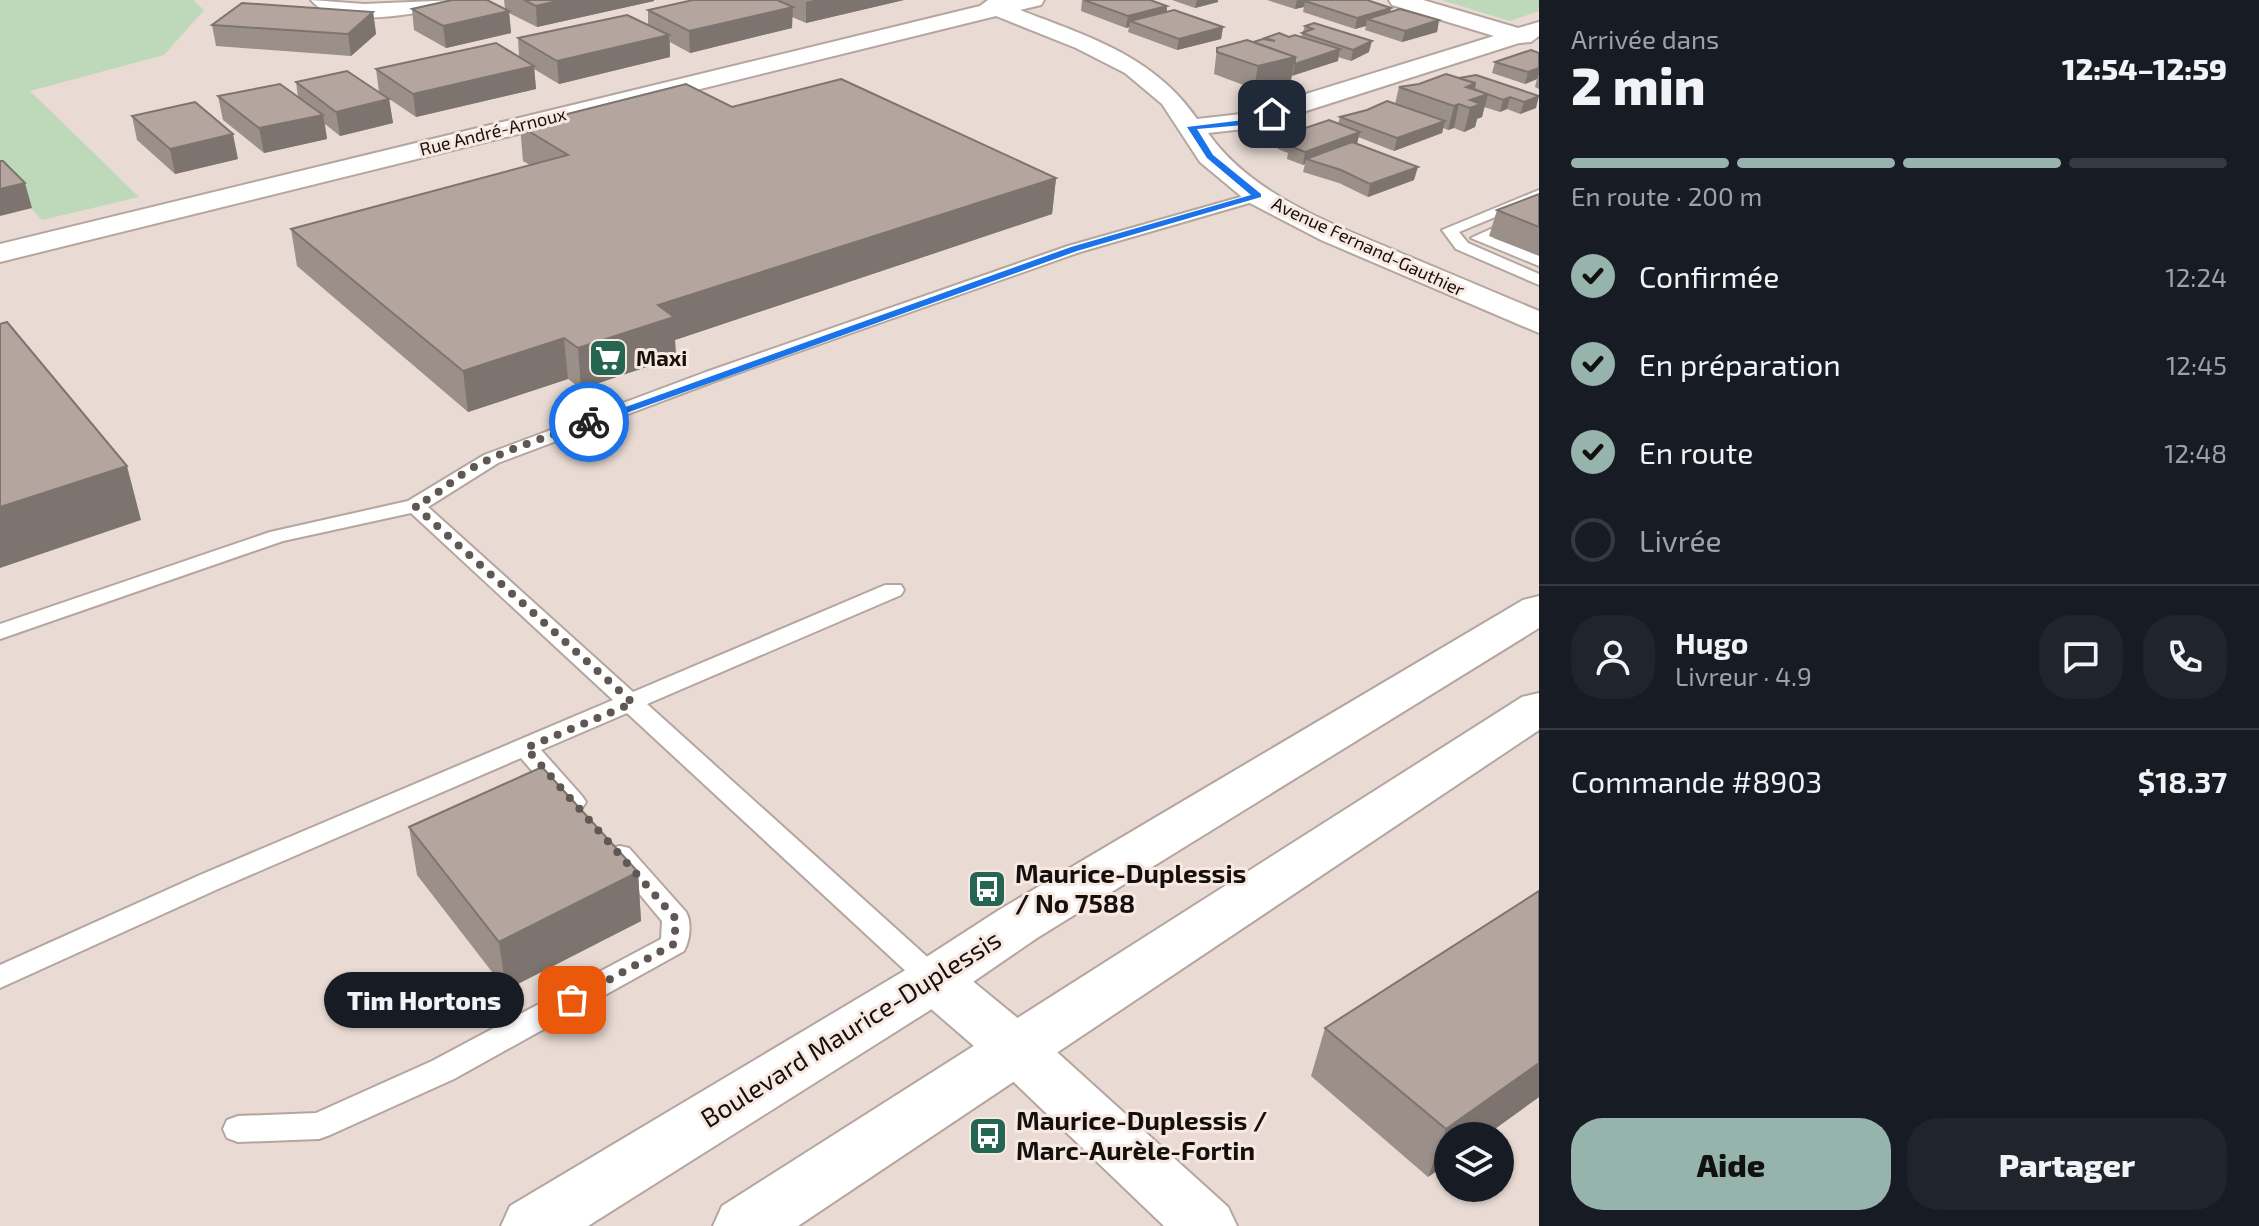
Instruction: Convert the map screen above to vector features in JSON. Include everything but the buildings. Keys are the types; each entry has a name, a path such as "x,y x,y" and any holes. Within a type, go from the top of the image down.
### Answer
{"street":[{"path":"322,0 335,7 390,10 447,0"},
{"name":"Rue André-Arnoux","path":"0,253 987,4 1033,0"},
{"path":"1400,0 1531,35"},
{"name":"Avenue Fernand-Gauthier","path":"987,4 1084,43 1134,68 1171,99 1210,156 1258,196 1331,234 1534,316"},
{"path":"1191,127 1244,122 1531,35"},
{"name":"Boulevard Maurice-Duplessis","path":"533,1226 934,980 1018,924 1539,609"},
{"path":"745,1226 1539,708"},
{"path":"934,980 1017,1050 1206,1226"}],"lane":[{"path":"1539,194 1450,230 1462,246 1539,280"},
{"path":"0,632 277,536 415,506 441,493 465,472 491,459 712,376 1074,249 1258,196"},
{"path":"1539,212 1479,238 1539,261"},
{"path":"415,506 934,980"},
{"path":"0,977 209,882 893,590"},
{"path":"526,748 586,817"},
{"path":"238,1129 319,1126 443,1070 674,944 676,919 606,839"}],"green space":[{"path":"0,0 193,0 204,10 164,55 30,91 139,197 42,220 0,175"},
{"path":"1441,0 1539,0 1539,11 1510,21"}],"way so far":[{"path":"572,1000 674,944 676,919 526,748 633,703 415,506 441,493 465,472 491,459 589,422"}],"place":[{"name":"Maxi","path":"608,358"},
{"name":"Maurice-Duplessis / No 7588","path":"987,889"},
{"name":"Tim Hortons","path":"572,1000"},
{"name":"Maurice-Duplessis / Marc-Aurèle-Fortin","path":"988,1136"}],"route":[{"path":"589,422 1074,249 1258,196 1210,156 1191,127 1244,122 1272,114"}]}
